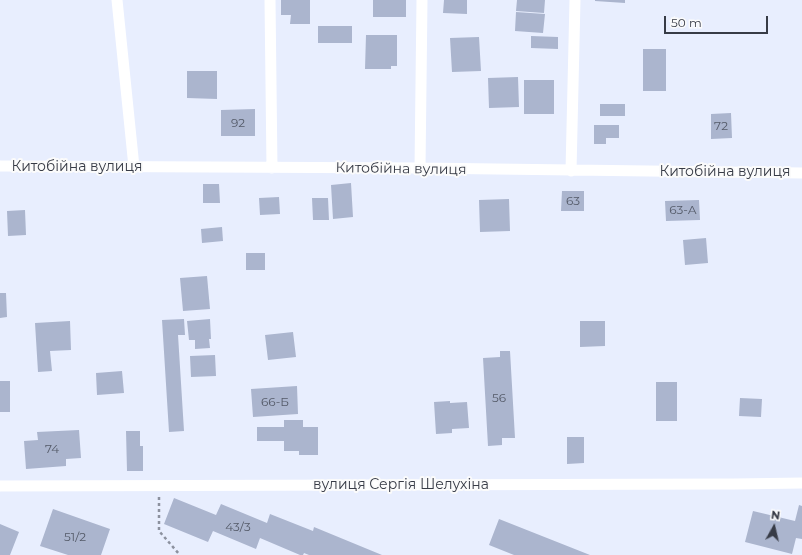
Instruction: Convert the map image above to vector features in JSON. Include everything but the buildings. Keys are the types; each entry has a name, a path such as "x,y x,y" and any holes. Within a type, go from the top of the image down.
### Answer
{"street":[{"path":"117,0 134,167"},
{"path":"270,0 272,168"},
{"path":"420,168 422,0"},
{"path":"571,171 575,0"},
{"name":"Китобійна вулиця","path":"0,166 420,168 802,173"},
{"name":"вулиця Сергія Шелухіна","path":"0,486 802,483"}],"path":[{"path":"159,486 159,531 180,555"}]}
